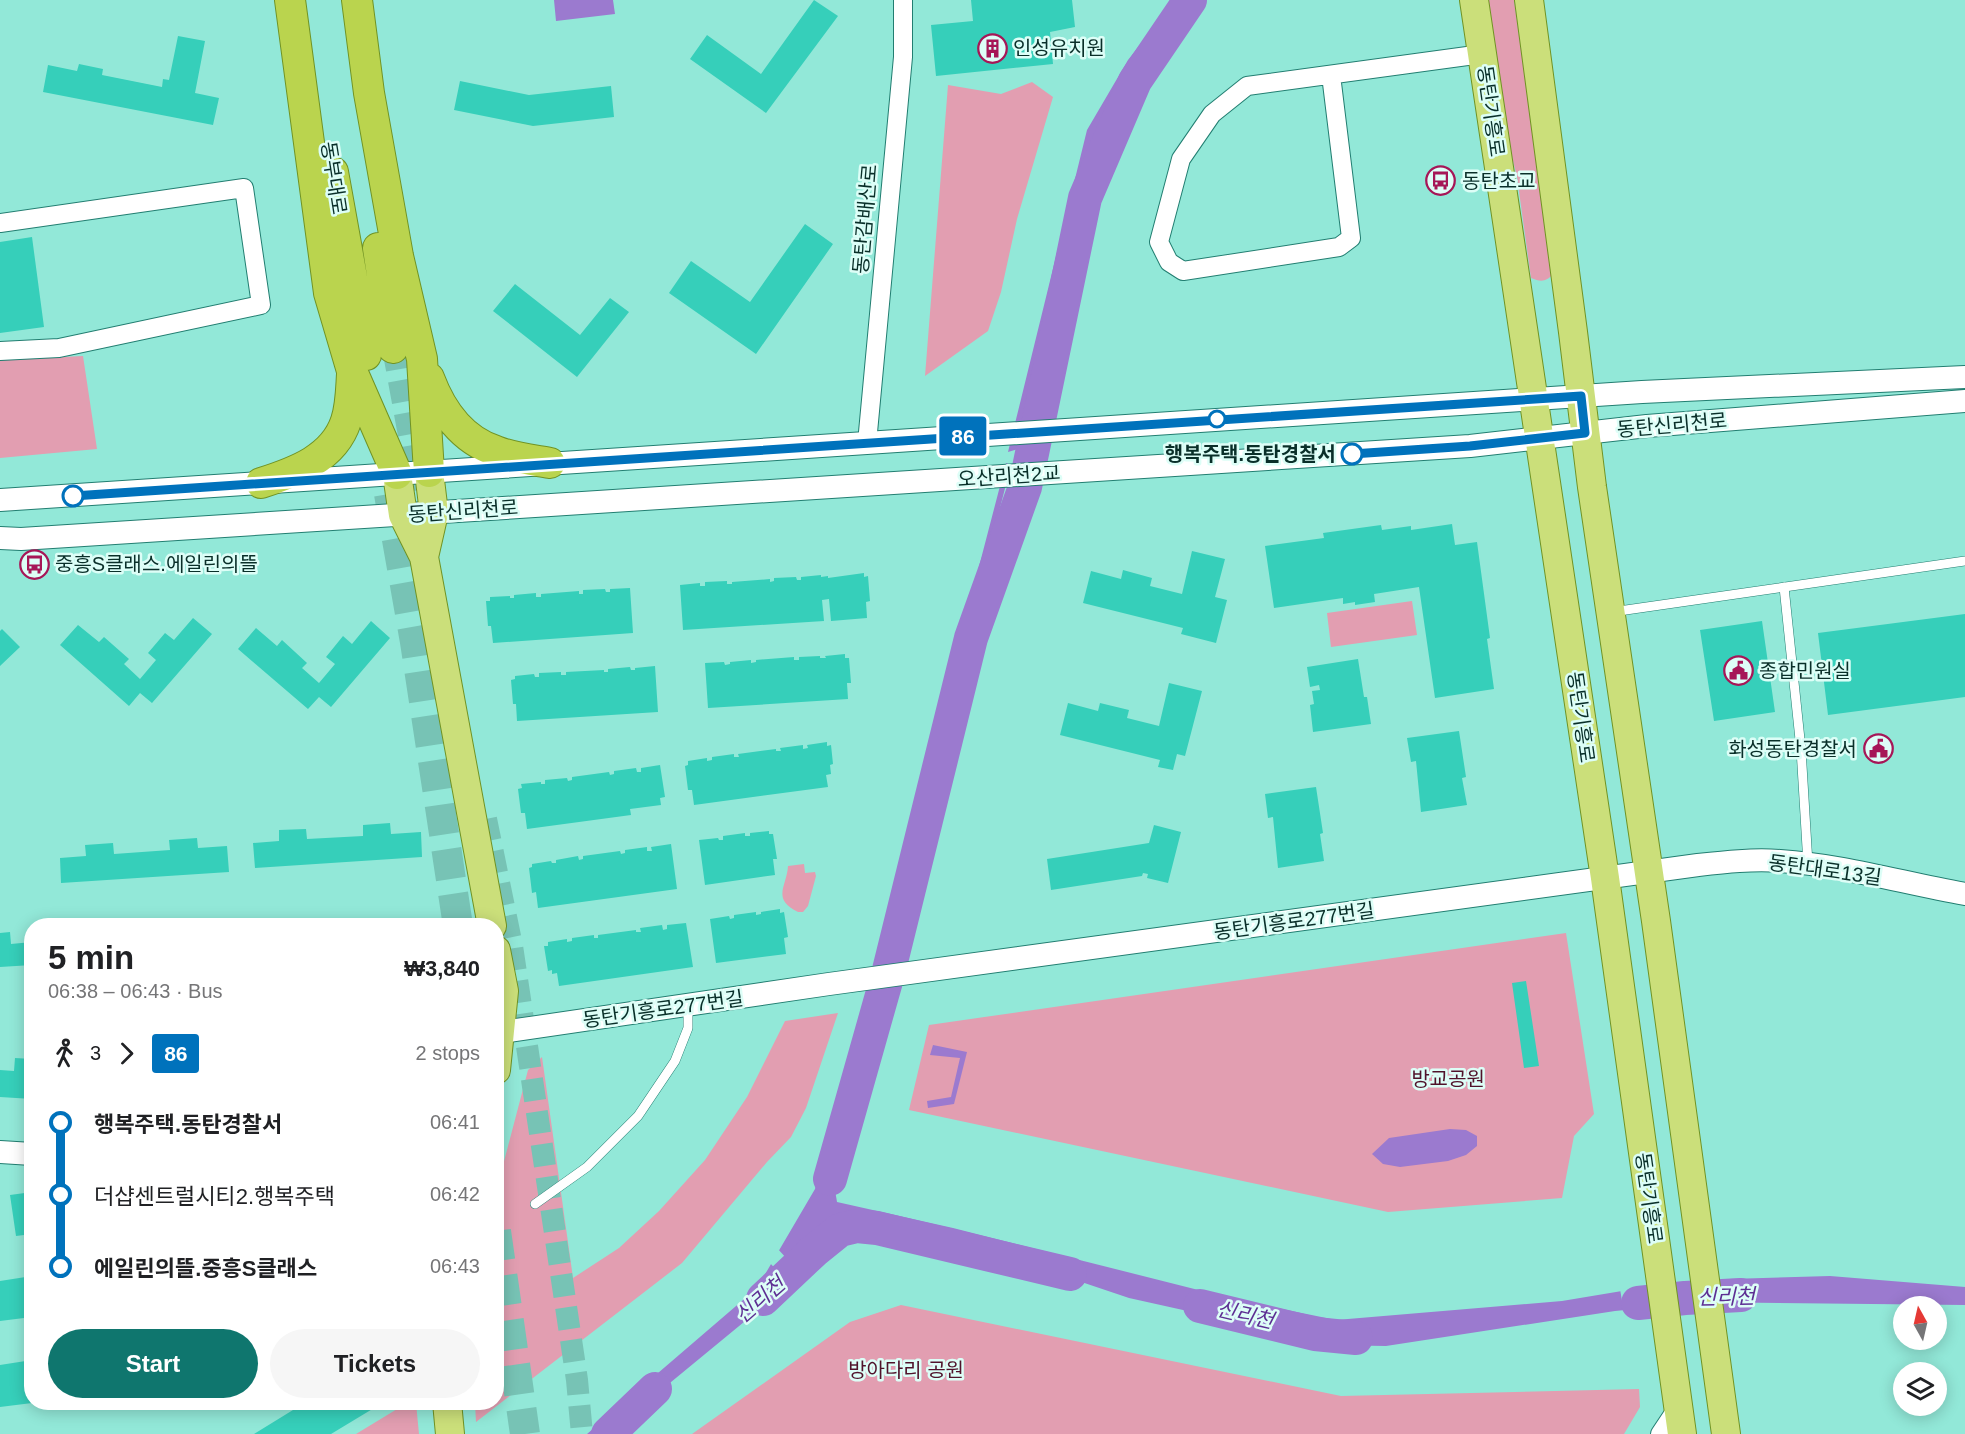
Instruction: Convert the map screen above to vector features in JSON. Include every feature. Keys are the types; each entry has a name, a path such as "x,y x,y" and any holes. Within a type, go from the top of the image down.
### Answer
{"highway":[{"path":"290,0 329,293 370,358 397,474"},
{"name":"동부대로","path":"307,0 337,196 370,358"},
{"name":"동부대로","path":"342,0 370,358"},
{"path":"357,0 369,93 394,233 422,359 434,391 447,415 469,438 495,452 550,464"},
{"path":"261,483 290,474 314,462 333,445 346,423 350,405 370,358"},
{"path":"422,359 429,472"}],"main road":[{"name":"동탄기흥로","path":"1474,0 1605,878 1680,1420"},
{"path":"1529,0 1585,433 1726,1434"},
{"path":"424,557 434,513 429,472"},
{"path":"397,474 403,515 424,557 491,918"},
{"path":"448,1410 450,1434"}],"street":[{"name":"동탄감배산로","path":"867,442 903,57 903,0"},
{"path":"1331,75 1351,238 1339,247 1183,271 1169,262 1160,242 1181,159 1212,114 1247,86 1482,54"},
{"path":"0,223 244,188 261,306 59,348 0,351"},
{"name":"동탄신리천로","path":"867,442 1581,396 1965,377"},
{"name":"동탄신리천로","path":"1092,470 1470,446 1647,426 1965,401"},
{"path":"0,500 867,442"},
{"name":"오산리천2교","path":"926,481 1092,470"},
{"name":"동탄신리천로","path":"0,538 21,540 926,481"},
{"name":"동탄대로13길","path":"1648,872 1747,861 1808,864 1847,869 1965,894"},
{"name":"동탄기흥로277번길","path":"504,1032 829,984 1648,872"},
{"path":"0,1152 24,1154"},
{"path":"1660,1434 1680,1420"}],"lane":[{"path":"1610,612 1965,561"},
{"path":"1784,587 1801,749 1808,864"},
{"path":"535,1204 587,1167 638,1116 675,1061 688,1028 688,1006"}],"green space":[{"path":"1485,0 1514,0 1553,274 1548,279 1531,278 1517,177 1500,109"},
{"path":"1032,82 1053,97 1017,219 1001,292 988,331 925,376 948,85 1001,94"},
{"path":"83,356 97,449 0,458 0,360"},
{"path":"1412,601 1417,635 1331,647 1327,613"},
{"path":"804,864 805,873 815,872 816,876 808,906 803,912 798,912 785,902 782,892 788,866"},
{"name":"방교공원","path":"1566,933 1594,1114 1574,1136 1562,1198 1388,1212 909,1110 929,1025"},
{"path":"838,1013 806,1108 791,1137 682,1263 504,1400 504,1161 528,1070 542,1057 573,1278 619,1248 659,1211 705,1160 747,1097 785,1021"},
{"name":"방아다리 공원","path":"901,1305 1341,1396 1639,1389 1640,1407 1624,1434 692,1434 850,1322"},
{"path":"395,1410 417,1410 419,1434 356,1434"},
{"path":"475,1410 492,1410 476,1422"}],"water":[{"path":"554,0 613,0 615,14 556,21"},
{"path":"1175,0 1194,0 1090,145 1018,449 1008,452 1087,130 1128,60"},
{"path":"1006,463 1011,465 882,968 874,969"},
{"path":"870,990 875,990 833,1178 837,1202 953,1228 1234,1299 1336,1320 1562,1301 1682,1281 1687,1304 1615,1311 1386,1346 1325,1345 1310,1332 1245,1317 1228,1320 1129,1298 1025,1263 979,1252 950,1240 938,1230 833,1217 778,1294 604,1434 587,1434 757,1288 815,1189"},
{"path":"933,1045 967,1052 954,1104 928,1108 927,1101 951,1097 960,1058 930,1055"},
{"path":"1450,1129 1466,1130 1477,1136 1477,1146 1466,1155 1448,1161 1400,1167 1383,1164 1372,1154 1389,1138"},
{"path":"1830,1276 1965,1287 1965,1305 1947,1305 1947,1296 1893,1296 1893,1304 1697,1302 1691,1290 1684,1287 1695,1280"}],"pier":[{"path":"892,944 885,969 871,968 877,946"},
{"path":"777,1248 798,1271 789,1283 769,1262"},
{"path":"1728,1276 1732,1304 1696,1305 1687,1290 1689,1307 1624,1313 1620,1289 1682,1278 1686,1283 1695,1277"}],"building":[{"path":"814,0 838,16 766,113 690,59 707,35 761,74"},
{"name":"인성유치원","path":"971,0 1072,0 1075,27 1050,32 1053,64 936,76 931,25 973,21"},
{"path":"178,36 205,41 195,93 219,98 213,125 43,92 48,65 77,71 79,64 103,69 102,75 162,87 163,79 169,80"},
{"path":"460,81 529,95 611,86 614,117 533,126 454,110"},
{"path":"805,224 833,244 756,354 669,293 691,261 750,302"},
{"path":"32,237 44,327 0,333 0,242"},
{"path":"515,284 580,335 610,298 629,312 577,377 493,311"},
{"path":"1452,524 1455,545 1477,542 1490,638 1487,639 1494,689 1435,698 1419,587 1374,594 1375,602 1355,605 1355,602 1343,604 1343,598 1274,608 1265,546 1324,538 1323,533 1381,525 1382,530 1411,526 1411,530"},
{"path":"1192,551 1225,559 1215,597 1227,600 1216,643 1181,634 1183,628 1083,603 1091,571 1121,579 1123,570 1152,578 1150,586 1182,594"},
{"path":"864,573 864,577 868,576 870,601 866,602 867,618 831,621 829,599 822,600 824,621 683,630 680,585 700,583 700,586 705,586 705,582 727,581 727,584 732,584 732,582 770,579 770,582 774,581 774,578 796,577 797,580 801,580 801,577 821,575 821,577 828,576 828,578"},
{"path":"630,588 633,633 493,643 491,626 488,626 486,601 490,601 490,597 510,596 514,598 514,595 536,593 536,597 541,597 541,594 579,591 579,594 583,594 583,590 605,589 606,592 610,592 610,589"},
{"path":"1965,614 1965,697 1828,715 1818,633"},
{"path":"193,618 212,634 152,703 140,693 129,706 60,645 78,625 99,642 104,637 129,659 124,664 140,679 156,660 148,653 165,633 174,640"},
{"path":"371,621 390,638 331,707 319,697 308,709 238,649 256,628 277,646 282,640 307,663 302,668 319,683 335,664 326,657 343,636 352,644"},
{"name":"종합민원실","path":"1762,621 1775,712 1714,721 1700,630"},
{"path":"2,629 20,647 0,666 0,631"},
{"path":"845,654 845,658 849,658 851,683 847,683 848,699 708,708 705,663 724,662 725,665 730,662 751,660 751,663 756,660 794,657 794,660 799,660 799,657 826,658 825,656"},
{"path":"1358,659 1371,724 1313,732 1310,705 1314,704 1312,691 1320,690 1319,685 1310,687 1307,667"},
{"path":"655,666 658,712 517,721 511,680 515,679 515,676 534,674 535,677 539,677 539,673 561,672 561,675 566,675 566,672 604,670 608,672 608,669 630,667 631,670 635,670 635,668"},
{"path":"1169,683 1202,691 1185,756 1177,754 1173,770 1158,767 1160,760 1060,735 1068,703 1098,711 1100,703 1129,710 1127,718 1159,726"},
{"path":"1459,731 1466,777 1462,778 1467,805 1421,812 1416,761 1411,762 1407,738"},
{"path":"827,742 827,746 831,745 833,764 830,765 831,774 826,775 828,787 694,805 692,790 688,790 685,766 688,765 688,761 707,758 707,761 712,760 712,757 734,754 734,757 739,757 738,754 776,749 776,751 781,751 780,748 803,745 803,749 808,748 807,745"},
{"path":"660,765 665,797 660,798 661,805 630,809 631,815 527,829 525,813 521,813 518,789 522,788 521,784 541,782 545,784 545,780 567,778 568,781 572,780 572,777 609,772 610,775 614,774 614,771 636,768 637,772 641,772 641,768"},
{"path":"1316,787 1323,833 1320,834 1324,861 1278,868 1273,817 1268,818 1265,794"},
{"path":"390,823 391,834 421,832 422,857 255,868 253,843 279,841 279,830 306,829 307,839 363,836 363,825"},
{"path":"1154,825 1181,832 1168,883 1147,878 1148,874 1143,873 1142,876 1051,890 1047,859 1149,843"},
{"path":"769,831 769,834 773,834 777,859 773,859 775,875 705,885 699,840 718,838 723,840 723,836 745,833 745,836 750,836 750,833"},
{"path":"197,838 198,848 227,846 229,872 61,883 60,858 86,856 85,845 113,843 114,854 170,850 169,840"},
{"path":"671,844 677,889 538,908 536,892 532,893 529,868 532,864 551,861 556,863 556,860 578,856 579,860 583,859 583,856 620,851 621,854 625,853 625,850 647,847 647,851 652,851 651,847"},
{"path":"780,909 780,913 784,912 788,937 784,938 786,954 716,963 710,919 729,916 730,919 734,918 734,915 756,912 756,915"},
{"path":"686,923 693,967 559,986 557,973 552,974 552,970 548,971 544,946 548,946 548,942 567,939 567,942 572,941 572,938 594,935 594,938 598,938 598,935 636,930 636,932 641,932 640,928 662,925 663,930 667,929 667,925"},
{"path":"10,932 11,944 24,943 24,966 0,967 0,933"},
{"path":"1526,981 1539,1066 1524,1068 1512,983"},
{"path":"15,1058 24,1059 24,1098 0,1097 0,1070 14,1071"},
{"path":"24,1193 24,1235 16,1236 10,1195"},
{"path":"24,1277 24,1318 0,1321 0,1281"},
{"path":"24,1361 24,1404 0,1407 0,1365"},
{"path":"293,1410 371,1410 331,1434 254,1434"}],"waterway":[{"path":"830,1179 888,974 971,638 1025,487 1085,198 1135,81 1190,0"},
{"name":"신리천","path":"763,1299 840,1230 857,1226 877,1228 1070,1274"},
{"name":"신리천","path":"1638,1303 1741,1295"},
{"name":"신리천","path":"1200,1306 1315,1334 1356,1338"},
{"name":"신리천","path":"608,1434 655,1389"}],"tunnel":[{"path":"393,348 419,490"},
{"path":"389,494 415,642 457,918"},
{"path":"486,819 512,946 577,1380 582,1434"},
{"path":"504,1287 525,1434"}],"bus line":[{"name":"86","path":"73,496 1581,396 1585,433 1470,446 1352,454"}],"place":[{"name":"인성유치원","path":"992,48"},
{"name":"동탄초교","path":"1441,181"},
{"name":"행복주택.동탄경찰서","path":"1352,454"},
{"name":"중흥S클래스.에일린의뜰","path":"34,564"},
{"name":"종합민원실","path":"1738,671"},
{"name":"화성동탄경찰서","path":"1878,749"}]}
